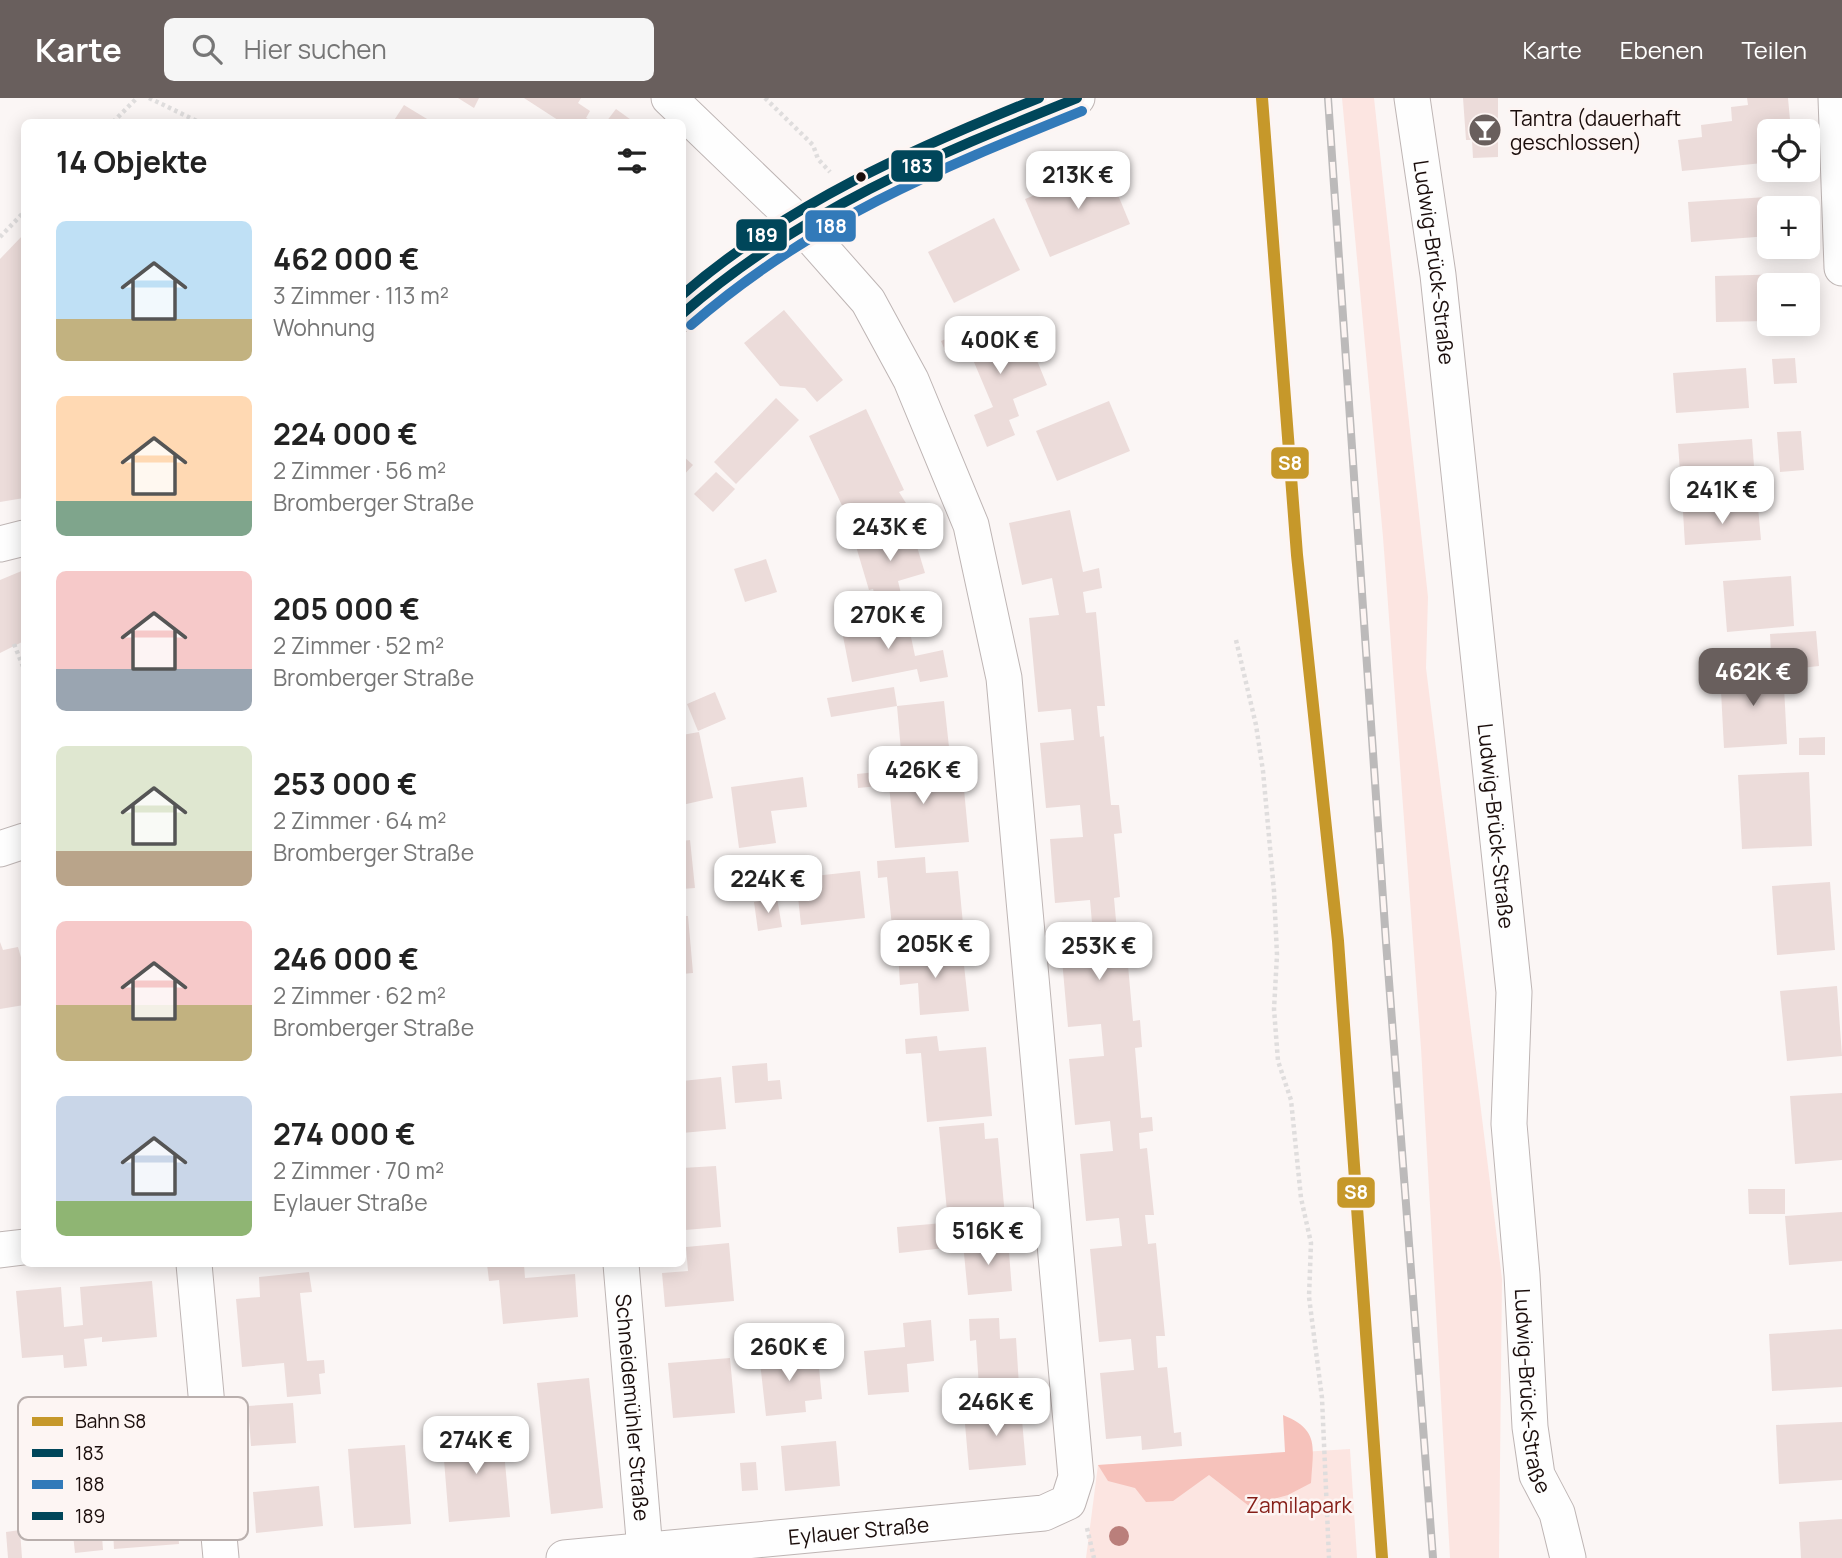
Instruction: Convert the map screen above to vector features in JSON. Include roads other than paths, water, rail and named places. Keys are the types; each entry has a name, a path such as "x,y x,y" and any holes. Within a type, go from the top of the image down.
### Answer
{"street":[{"path":"669,98 800,224"},
{"path":"686,311 742,262 800,224 853,195 1077,98"},
{"name":"Ludwig-Brück-Straße","path":"1412,98 1438,275 1484,737 1514,992 1509,1124 1522,1275 1530,1427 1537,1475 1557,1513 1567,1554"},
{"path":"1836,98 1842,268"},
{"name":"Eylauer Straße","path":"564,1558 1044,1513 1068,1502 1076,1477 1001,665 971,525 911,380 868,301 800,224"},
{"path":"0,544 21,539"},
{"path":"0,849 21,842"},
{"path":"0,1250 21,1247"},
{"path":"194,1267 206,1397"},
{"name":"Schneidemühler Straße","path":"621,1267 645,1551"},
{"path":"219,1540 221,1558"}],"railway":[{"path":"1328,98 1386,942 1433,1558"}],"rail line":[{"name":"S8","path":"1262,98 1297,555 1338,941 1382,1558"}],"place":[{"name":"Tantra (dauerhaft geschlossen)","path":"1485,130"}],"park label":[{"name":"Zamilapark","path":"1299,1505"}]}
